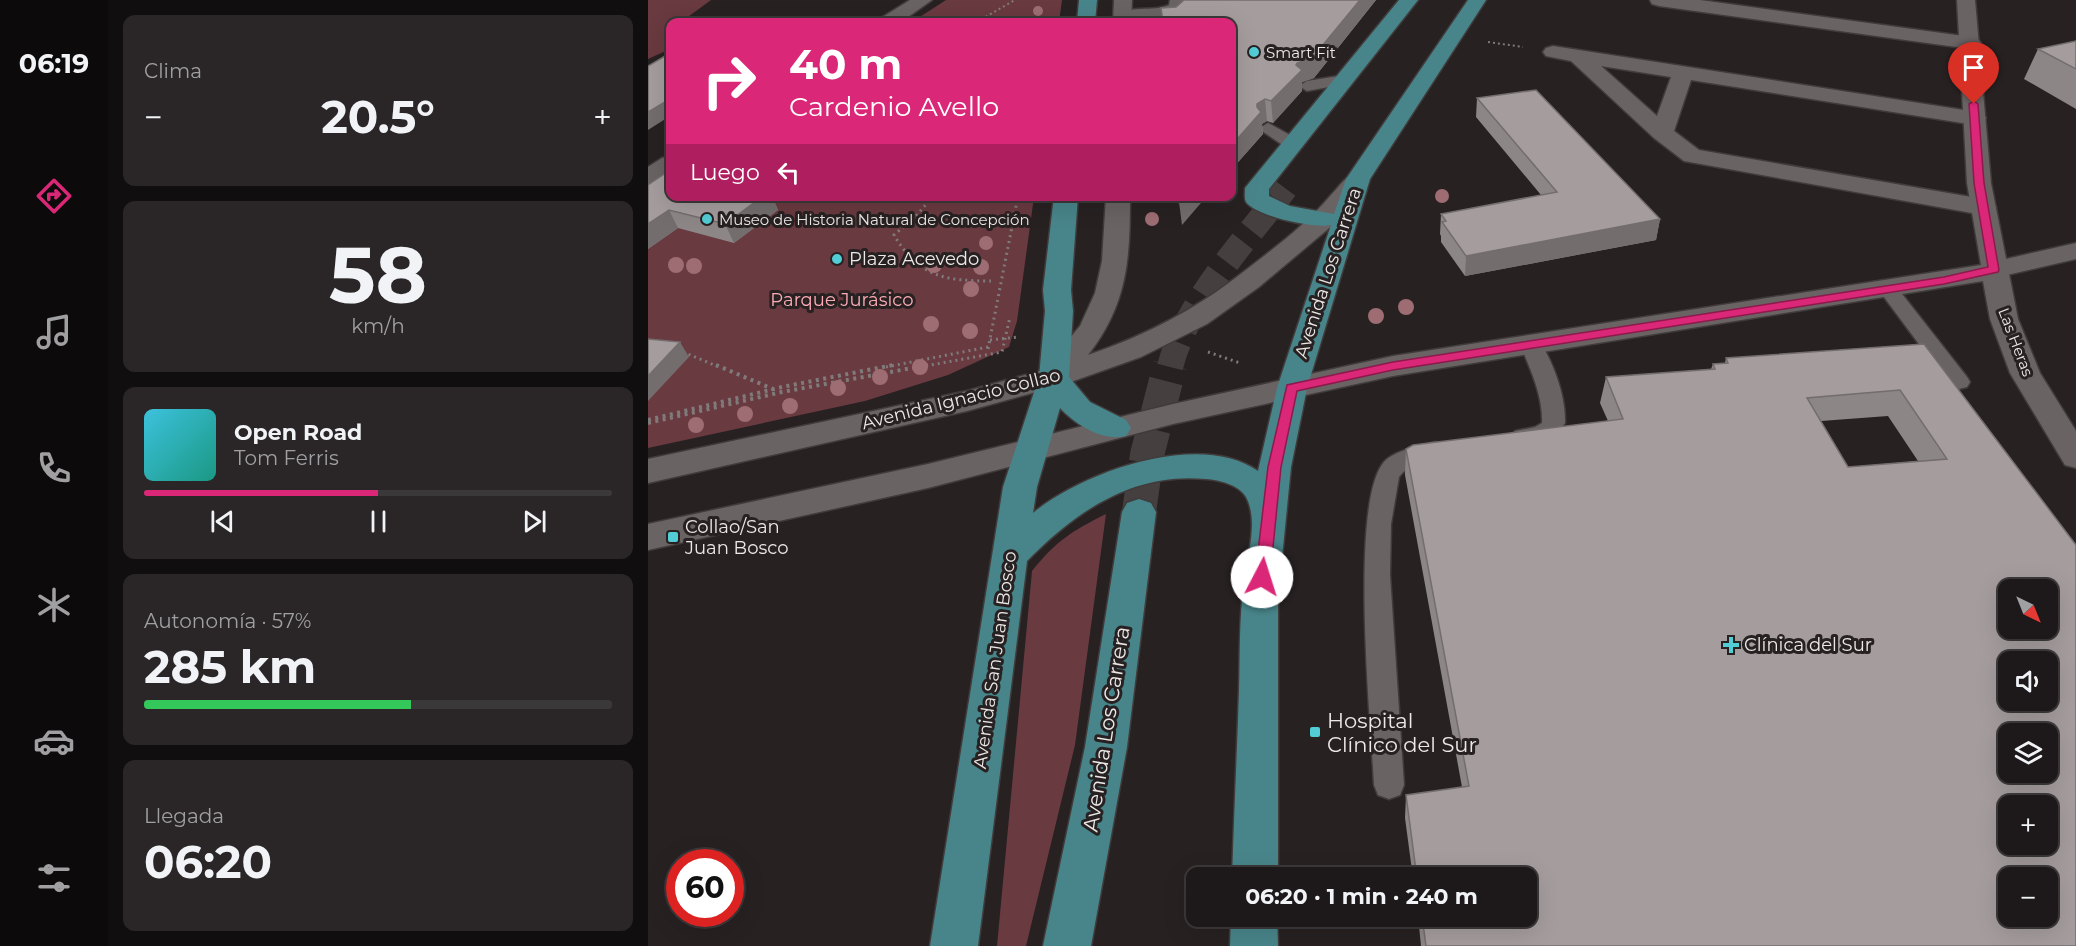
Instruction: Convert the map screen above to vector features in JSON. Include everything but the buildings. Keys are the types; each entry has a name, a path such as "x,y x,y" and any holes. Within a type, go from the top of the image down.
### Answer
{"main road":[{"path":"1086,18 1088,0"},
{"path":"1325,219 1280,211 1265,205 1257,199 1257,188 1409,0"},
{"path":"1298,170 1429,0"},
{"name":"Avenida Los Carrera","path":"1292,388 1358,179 1477,0"},
{"path":"1659,0 1971,43"},
{"name":"Las Heras","path":"1966,0 1983,207 2004,318 2025,373 2076,458"},
{"path":"895,18 925,1"},
{"path":"1553,52 1975,118"},
{"path":"1578,56 1684,152 1700,158 1708,169 1724,182 1746,188 1819,179 1983,207"},
{"path":"1662,133 1683,72"},
{"path":"648,178 666,166"},
{"name":"Avenida Ignacio Collao","path":"648,471 967,401 1054,377 1131,350 1197,318 1286,252 1325,219 1358,179"},
{"name":"Avenida San Juan Bosco","path":"954,946 1020,487 1054,377 1059,311 1056,290 1065,201"},
{"name":"Avenida San Juan Bosco","path":"1054,377 1092,328 1103,308 1116,265 1118,201"},
{"path":"648,537 928,476 1115,428 1393,366 1963,277 2076,251"},
{"path":"1054,377 1065,397 1076,409 1091,419 1115,428"},
{"path":"1255,867 1260,598 1275,467 1292,388"},
{"path":"1010,556 1048,519 1080,497 1119,480 1156,470 1184,467 1219,469 1246,479 1260,490 1268,514"},
{"name":"Avenida Los Carrera","path":"1067,946 1106,747 1140,512"},
{"path":"1254,927 1254,946"}],"lane":[{"path":"1122,13 1164,12 1175,7 1177,0"},
{"path":"1306,86 1345,80"},
{"path":"1268,128 1293,144"},
{"path":"1888,289 1959,382"},
{"path":"1502,440 1535,435 1551,429 1556,420 1552,400 1531,344"},
{"path":"1389,785 1377,575 1378,524 1387,476 1394,466 1421,453 1456,446"}],"path":[{"path":"984,18 1015,0"},
{"path":"929,201 917,215 894,234 903,253 918,266 939,278 954,281 991,281"},
{"path":"987,353 1017,201"},
{"path":"648,421 782,392 1002,352 1010,317"},
{"path":"648,421 782,387 988,347"},
{"path":"679,350 782,392"}],"green space":[{"path":"648,0 711,0 686,18 666,18 666,51 648,59"},
{"path":"946,0 1062,0 1060,18 918,18"},
{"name":"Plaza Acevedo","path":"648,195 666,195 666,201 1033,201 1017,321 1009,347 948,375 865,401 648,448"},
{"path":"1106,514 1075,745 1026,946 997,946 1032,571 1065,538"}],"tunnel":[{"path":"1170,367 1189,319 1203,296 1218,273 1285,188"},
{"path":"1139,512 1147,455 1170,365"}],"place":[{"name":"Smart Fit","path":"1254,52"},
{"name":"Museo de Historia Natural de Concepción","path":"707,219"},
{"name":"Plaza Acevedo","path":"837,259"},
{"name":"Collao/San Juan Bosco","path":"673,537"},
{"name":"Clínica del Sur","path":"1731,645"},
{"name":"Hospital Clínico del Sur","path":"1315,732"}],"route":[{"path":"1262,577 1275,467 1292,388 1393,366 1963,277 1994,270 1979,183 1974,104"}],"park label":[{"name":"Parque Jurásico","path":"842,300"}]}
